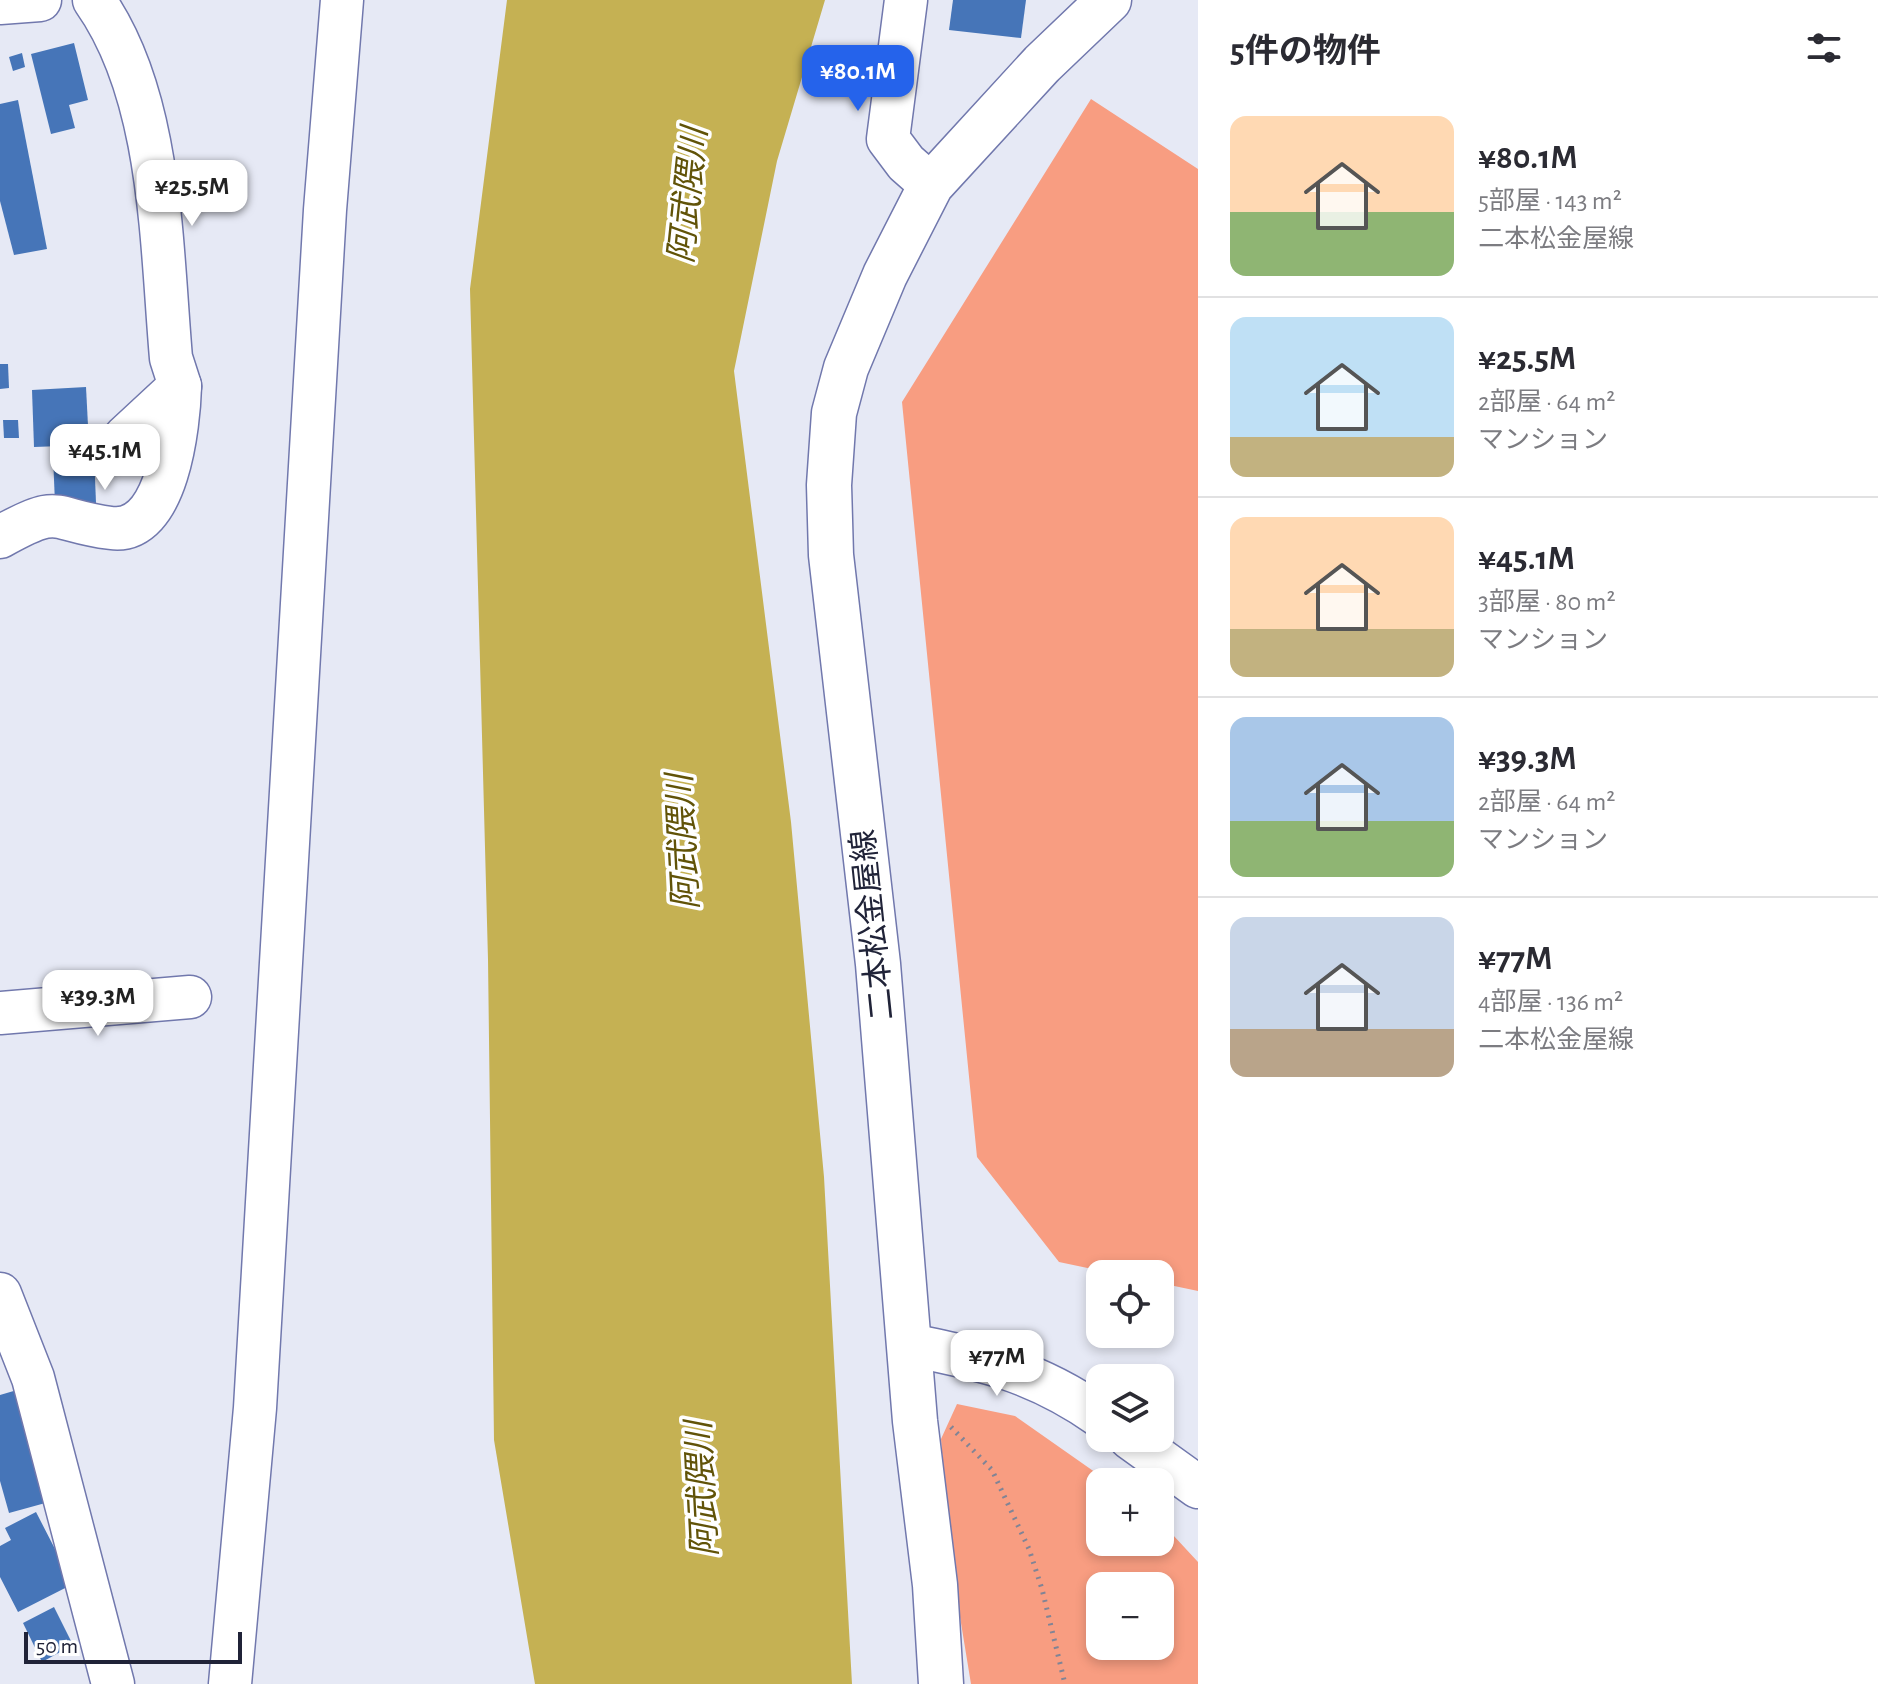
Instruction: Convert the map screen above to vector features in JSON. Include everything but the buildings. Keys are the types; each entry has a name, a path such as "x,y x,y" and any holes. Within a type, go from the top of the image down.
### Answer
{"main road":[{"name":"二本松金屋線","path":"941,1684 935,1585 915,1421 878,964 834,584 829,485 834,413 846,368 885,275 931,185 1042,64 1109,0"}],"street":[{"path":"0,3 40,0"},
{"path":"0,537 49,514 113,529 129,526 146,514 162,487 174,449 180,386 171,358 144,122 116,32 94,0"},
{"path":"230,1684 255,1408 325,210 342,0"},
{"path":"906,0 888,139 906,163 931,185"},
{"path":"125,437 180,386"},
{"path":"0,1013 190,997"},
{"path":"0,1294 33,1378 113,1684"},
{"path":"910,1345 1001,1364 1065,1391 1086,1406"},
{"path":"1149,1452 1198,1487"}],"path":[{"path":"915,1421 926,1412 940,1414 992,1470 1038,1576 1065,1684"}],"shaded area":[{"path":"1091,99 1198,169 1198,1291 1174,1286 1174,1260 1086,1260 1086,1268 1059,1262 977,1157 902,402"},
{"path":"957,1404 1015,1416 1089,1468 1086,1468 1086,1556 1174,1556 1174,1536 1198,1562 1198,1684 971,1684 950,1556 941,1439"}],"water":[{"name":"阿武隈川","path":"507,0 825,0 777,161 734,371 791,822 824,1177 852,1684 535,1684 494,1440 488,959 470,289"}]}
